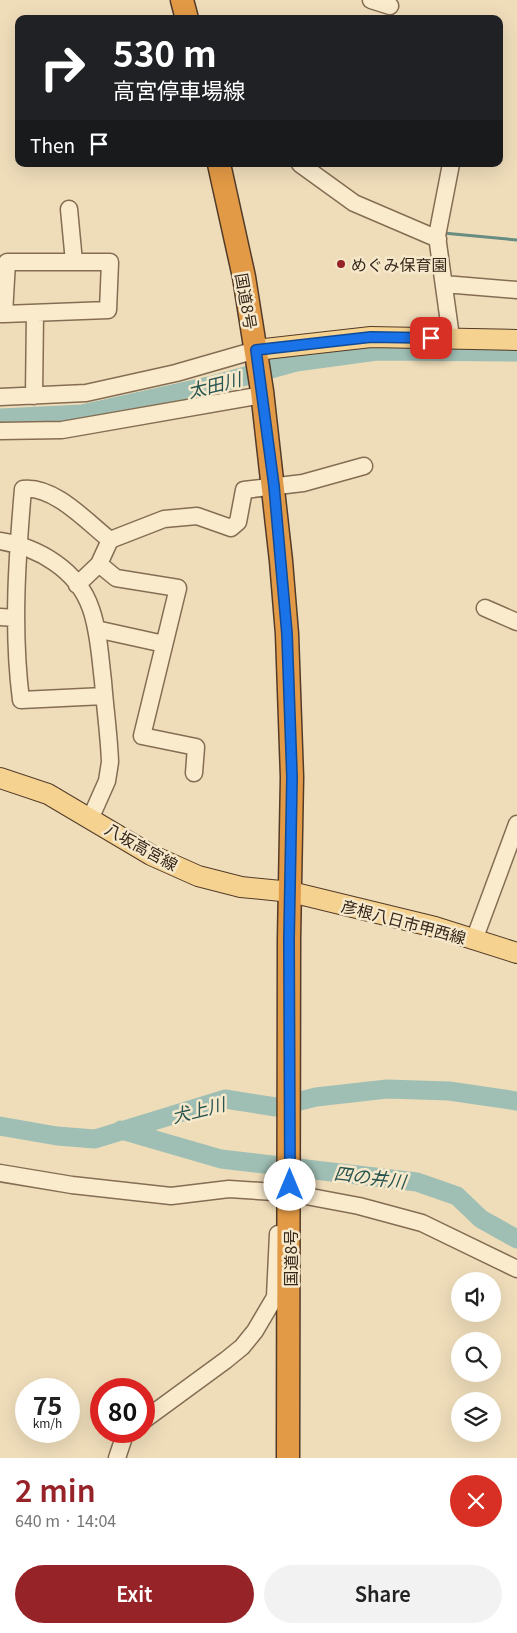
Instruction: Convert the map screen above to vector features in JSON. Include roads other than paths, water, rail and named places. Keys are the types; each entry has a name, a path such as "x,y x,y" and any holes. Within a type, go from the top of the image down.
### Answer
{"highway":[{"path":"182,0 185,15"},
{"name":"国道8号","path":"220,167 244,277 262,393 274,486 287,634 292,777 289,939 288,1458"}],"main road":[{"path":"256,354 371,337 517,340"},
{"name":"八坂高宮線","path":"0,778 48,794 90,817 151,855 198,876 241,887 291,892"},
{"name":"彦根八日市甲西線","path":"291,892 435,927 517,953"}],"street":[{"path":"371,0 390,8"},
{"path":"304,167 354,203 438,239"},
{"path":"450,167 438,239 448,284 451,338"},
{"path":"68,209 74,262"},
{"path":"8,262 110,262 108,310 34,313 2,314 8,262"},
{"path":"448,284 517,290"},
{"path":"34,313 34,396"},
{"path":"0,397 86,393 256,354"},
{"path":"0,431 62,430 262,393"},
{"path":"77,585 99,564 110,540 127,532 172,518 197,516 231,528 238,522 244,490 303,483 364,466"},
{"path":"104,696 21,700 8,618 23,489 33,487 53,495 110,540"},
{"path":"0,541 18,544 47,556 77,585 91,607 96,629 110,762 106,781 90,817"},
{"path":"99,564 116,578 178,588 142,736 196,747 194,773"},
{"path":"485,608 517,622"},
{"path":"96,629 164,644"},
{"path":"474,940 517,824"},
{"path":"1,1175 171,1196 229,1189 290,1195 360,1206 422,1223 517,1269"},
{"path":"155,1412 226,1360 242,1347 255,1331 275,1297 279,1214 290,1195"},
{"path":"117,1458 122,1443"}],"waterway":[{"path":"443,233 517,240"},
{"name":"太田川","path":"0,418 82,414 213,385 296,362 377,351 517,352"},
{"name":"犬上川","path":"0,1126 57,1136 95,1139 225,1099 276,1107 316,1097 387,1089 449,1091 517,1101"},
{"name":"四の井川","path":"121,1130 221,1159 417,1182 457,1196 481,1219 517,1239"}],"place":[{"name":"めぐみ保育園","path":"341,264"}]}
